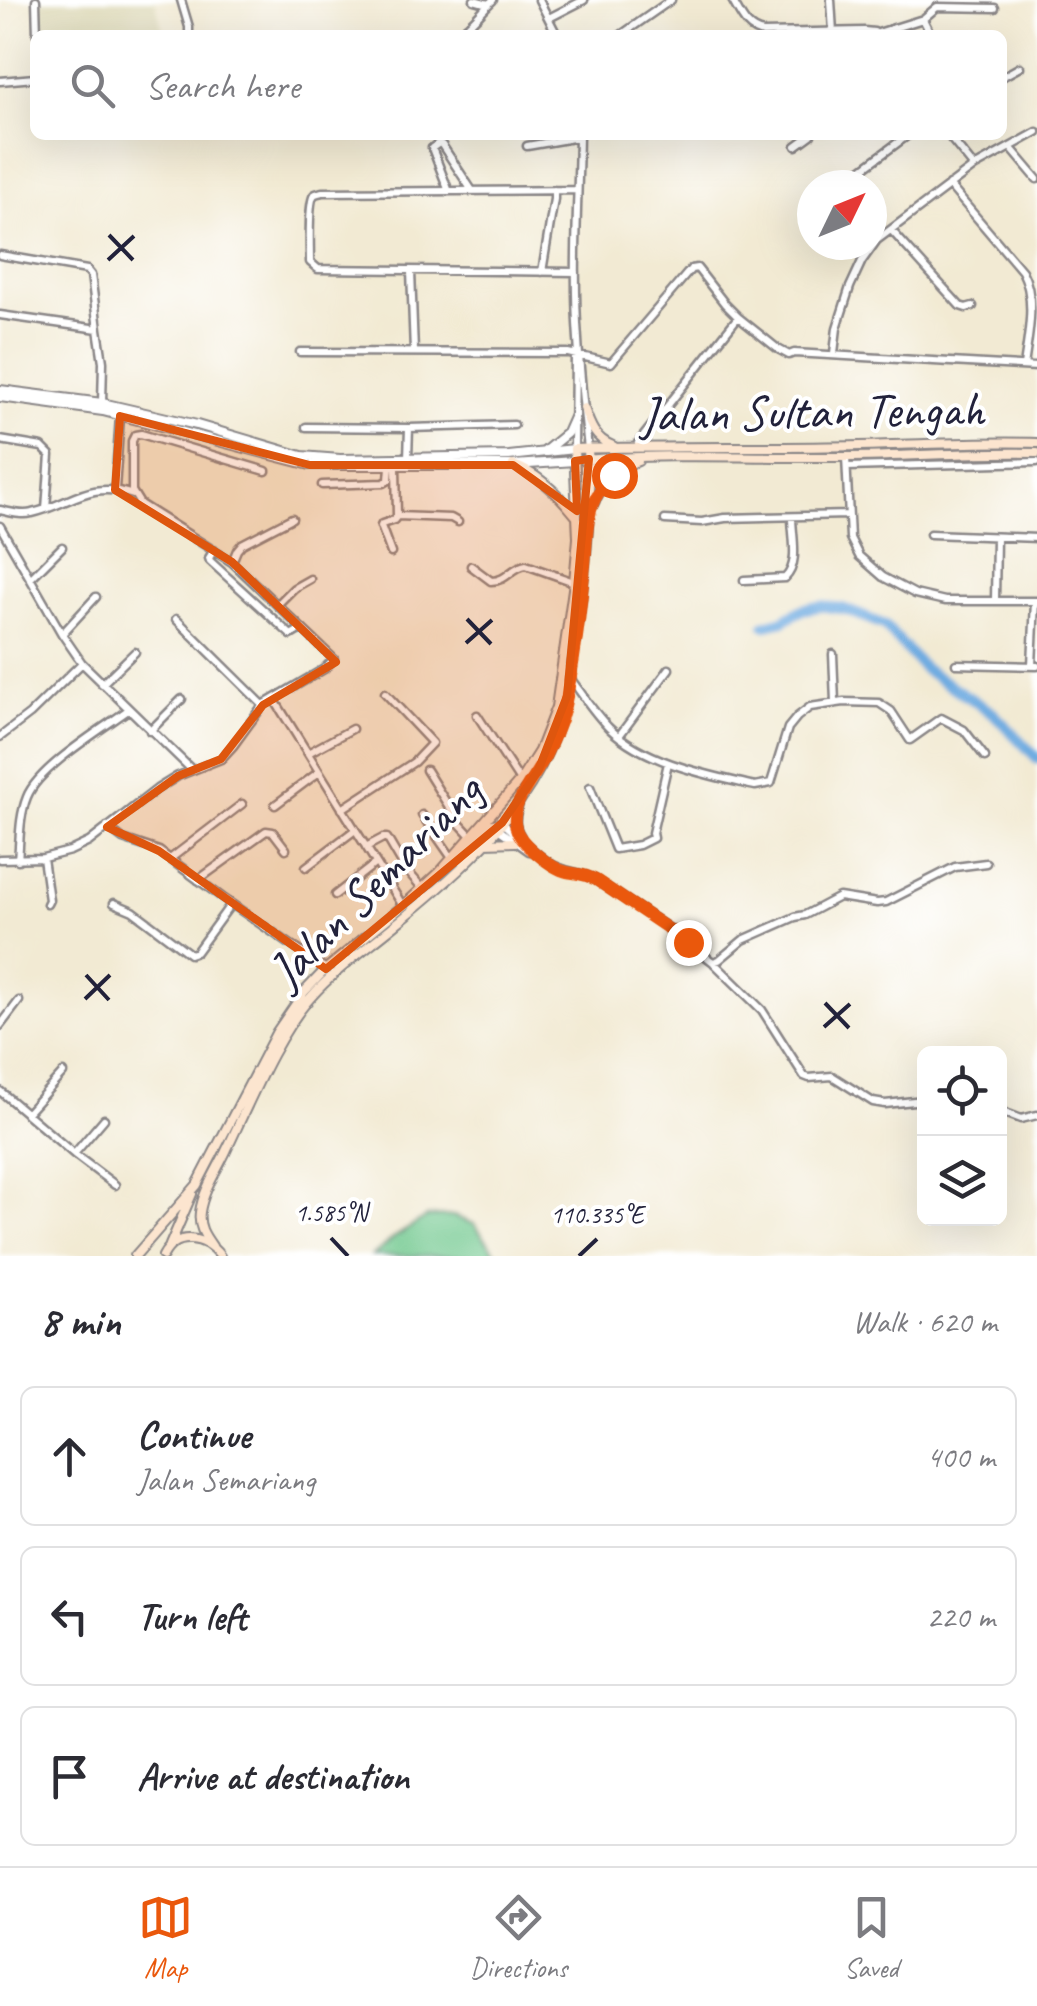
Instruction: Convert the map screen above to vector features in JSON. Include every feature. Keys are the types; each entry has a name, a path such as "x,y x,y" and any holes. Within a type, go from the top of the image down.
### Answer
{"main road":[{"path":"584,408 598,438 618,448"},
{"name":"Jalan Sultan Tengah","path":"574,449 1037,443"},
{"name":"Jalan Semariang","path":"212,1246 200,1228 206,1191 300,1010 324,982 449,881 520,801 554,738 570,678 590,514 588,448"},
{"name":"Jalan Semariang","path":"135,1256 197,1184 280,1026 304,992 326,969 422,890 520,780 539,751 556,708 574,582 574,449"},
{"name":"Jalan Sultan Tengah","path":"575,461 652,457 846,462 950,453 1037,453"},
{"path":"590,514 598,493 620,470 652,457"},
{"path":"512,465 540,481 577,516"},
{"path":"484,843 518,839 514,817 520,801"},
{"path":"453,858 466,852 492,824 500,826"},
{"path":"166,1251 197,1184"},
{"path":"151,1256 189,1238 212,1246 220,1256"}],"street":[{"path":"36,0 37,30"},
{"path":"181,0 189,30"},
{"path":"474,0 491,2"},
{"path":"539,0 554,30"},
{"path":"548,18 584,0"},
{"path":"628,30 671,0"},
{"path":"732,0 751,30"},
{"path":"831,0 833,30"},
{"path":"890,30 924,19 944,0"},
{"path":"462,30 491,2"},
{"path":"937,7 966,4 994,8"},
{"path":"924,19 928,30"},
{"path":"1007,74 1020,67"},
{"path":"0,82 30,79"},
{"path":"834,354 841,314 869,250 949,184 1037,132"},
{"path":"526,146 558,140"},
{"path":"0,393 103,411 310,465 393,466 574,449 580,140"},
{"path":"796,146 805,140"},
{"path":"861,170 901,140"},
{"path":"952,140 974,167"},
{"path":"448,190 432,148 439,143 471,189"},
{"path":"1010,147 1037,178"},
{"path":"949,184 1027,279 1030,312 1024,366"},
{"path":"542,272 554,190"},
{"path":"576,272 318,269 310,262 315,194 578,190"},
{"path":"892,230 960,306 973,306"},
{"path":"0,255 87,270 103,362 102,403"},
{"path":"300,352 577,355 614,362 697,268 738,317 789,355 834,354 1037,367"},
{"path":"411,271 414,352"},
{"path":"0,315 98,329"},
{"path":"638,443 738,317"},
{"path":"577,355 588,448"},
{"path":"0,393 102,403 197,425 302,456 340,460 476,460 512,465 575,461"},
{"path":"542,453 568,433 575,415"},
{"path":"115,490 120,416"},
{"path":"306,428 514,425"},
{"path":"408,458 409,428"},
{"path":"132,495 132,441 138,434 266,471"},
{"path":"0,440 47,450 50,455 46,509"},
{"path":"956,664 1034,665 1036,601 932,599 882,577 854,547 849,529 846,462 1037,462"},
{"path":"322,485 384,483 389,480 393,466"},
{"path":"391,553 381,526 397,516 393,466"},
{"path":"0,510 28,515 82,492 115,490 132,495 151,512 232,562 334,659 263,705 228,753 213,764 157,789 89,842 43,858 0,860"},
{"path":"665,520 702,522 848,514"},
{"path":"397,516 450,518 458,522"},
{"path":"744,580 786,578 792,572 792,517"},
{"path":"232,562 242,544 292,518"},
{"path":"0,526 82,664 192,771"},
{"path":"930,534 1037,538"},
{"path":"994,601 996,536"},
{"path":"31,578 62,547"},
{"path":"214,550 210,561 280,626 291,635 301,629"},
{"path":"472,566 491,580 506,578 526,565 574,582"},
{"path":"276,605 310,579"},
{"path":"62,634 96,597"},
{"path":"176,620 263,705"},
{"path":"102,684 134,652"},
{"path":"832,654 835,702"},
{"path":"0,737 82,664"},
{"path":"619,736 669,669"},
{"path":"570,678 619,736 668,763 756,786 767,785 774,778 784,736 792,723 810,708 835,702 866,701 885,706 910,740 941,718 964,730 986,758"},
{"path":"342,809 414,762 432,743 385,692"},
{"path":"567,696 585,698"},
{"path":"150,731 182,699"},
{"path":"274,699 403,906"},
{"path":"18,860 22,812 33,784 128,710"},
{"path":"477,715 520,780"},
{"path":"308,754 352,728"},
{"path":"590,787 615,849 639,845 653,838 668,763"},
{"path":"426,770 472,837"},
{"path":"275,805 319,772"},
{"path":"170,859 242,804"},
{"path":"422,815 453,858"},
{"path":"107,826 123,839 159,851 326,969"},
{"path":"500,826 566,872 596,880 714,962 762,1010 804,1076 832,1076 873,1102 917,1101"},
{"path":"306,867 354,830"},
{"path":"198,880 266,831 273,832 286,849"},
{"path":"366,847 387,838 422,890"},
{"path":"43,858 50,900 47,904"},
{"path":"335,895 376,863"},
{"path":"714,962 743,940 839,897 886,902 954,867 986,863"},
{"path":"114,903 133,911 190,954 231,904"},
{"path":"0,1026 19,1000"},
{"path":"26,1114 63,1073"},
{"path":"0,1092 114,1185"},
{"path":"1007,1113 1021,1119 1037,1115"},
{"path":"74,1154 104,1119"}],"highlighted area":[{"path":"120,416 310,465 513,465 577,511 575,461 589,459 567,696 538,771 502,823 326,969 159,851 107,827 178,776 221,759 263,705 336,662 232,562 115,490"}],"shaded area":[{"path":"39,0 155,0 163,30 43,30"}],"green space":[{"path":"453,1216 474,1224 498,1256 372,1256 427,1217"}],"waterway":[{"path":"765,625 803,609 823,606 844,609 884,625 924,669 993,713 1037,758"}],"route":[{"path":"614,475 598,493 590,514 567,696 560,723 520,801 515,828 549,864 596,880 688,942"}]}
